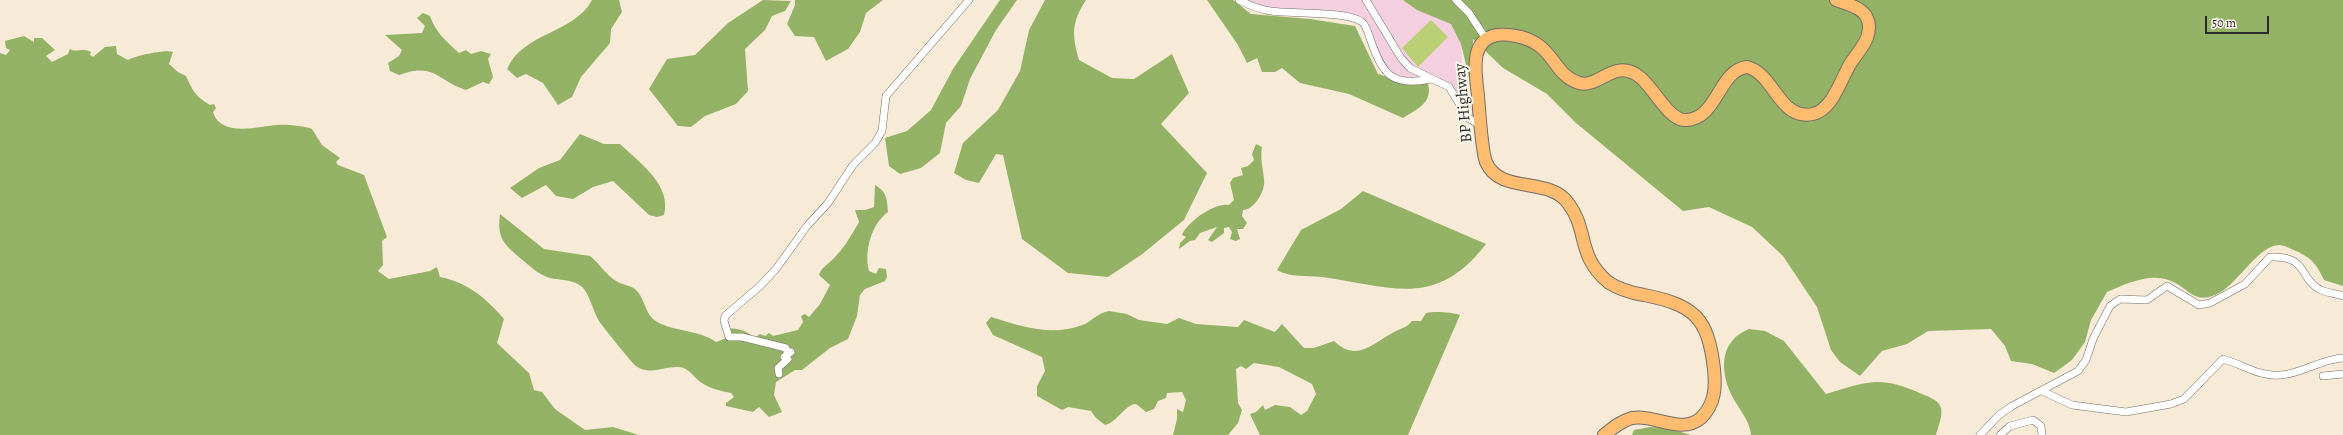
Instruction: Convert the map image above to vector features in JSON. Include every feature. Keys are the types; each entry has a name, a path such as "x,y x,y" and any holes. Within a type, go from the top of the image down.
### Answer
{"highway":[{"path":"1486,39 1497,35 1507,35 1535,42 1544,48 1558,67 1578,83 1585,84 1619,70 1636,74 1675,117 1684,120 1695,118 1706,112 1734,71 1747,67 1759,72 1786,106 1799,113 1813,114 1822,109 1831,100 1868,34 1868,19 1864,13 1836,0"},
{"name":"BP Highway","path":"1486,39 1477,50 1475,60 1486,161 1491,170 1504,179 1549,188 1559,193 1576,214 1590,263 1606,280 1628,291 1672,301 1684,306 1698,319 1708,339 1715,379 1714,396 1711,404 1700,419 1692,424 1677,426 1640,417 1631,418 1619,422 1604,435"}],"street":[{"path":"778,374 778,368 788,359 784,357 791,352 787,352 786,348 742,337 729,337 724,321 725,316 760,286 776,269 807,226 828,203 853,165 875,143 882,131 886,96 969,0"},
{"path":"1239,0 1270,11 1348,17 1362,22 1369,34 1379,65 1389,76 1419,81 1431,79"},
{"path":"1366,0 1401,58 1410,68 1449,87 1468,118 1482,126"},
{"path":"1456,0 1469,13 1486,39"},
{"path":"1980,435 1999,415 2078,371 2086,360 2093,339 2110,306 2120,299 2147,300 2167,286 2199,305 2210,303 2245,284 2266,259 2276,256 2281,256 2301,265 2320,290 2343,296"},
{"path":"2042,391 2072,405 2126,412 2171,404 2184,399 2223,360 2241,364 2249,370 2280,375 2330,360 2343,358"},
{"path":"2323,376 2343,374"},
{"path":"2000,435 2010,426 2033,420 2041,426 2042,435"}],"shaded area":[{"path":"1240,0 1455,0 1460,15 1464,111 1440,83 1411,80 1386,72 1368,37 1355,19 1265,10"}],"green space":[{"path":"592,0 619,0 622,12 611,29 610,43 581,77 572,97 558,105 543,83 526,74 517,78 507,69 524,47 573,20 584,11"},
{"path":"763,0 791,1 785,11 772,16 765,30 745,49 748,91 736,104 705,116 691,127 678,126 649,89 667,59 695,55 728,23"},
{"path":"795,0 883,0 866,13 860,32 848,49 826,61 814,37 795,36 787,24 795,5"},
{"path":"1000,0 1017,0 996,30 970,79 961,106 946,123 940,153 921,168 900,174 889,166 885,138 907,131 931,110 953,69"},
{"path":"1045,0 1086,0 1075,22 1074,29 1075,43 1079,60 1112,78 1134,79 1172,54 1189,93 1161,124 1207,173 1184,220 1141,255 1108,277 1068,273 1022,239 1003,155 996,154 979,183 966,180 954,173 963,143 998,110 1020,71 1029,30"},
{"path":"1207,0 1233,0 1251,14 1310,19 1355,26 1378,74 1410,84 1428,84 1429,91 1426,101 1423,105 1403,118 1349,94 1300,83 1282,68 1275,72 1262,72 1257,58 1247,63 1238,45"},
{"path":"1403,0 2343,0 2343,286 2324,280 2316,266 2306,256 2285,246 2279,245 2270,247 2253,261 2228,287 2209,297 2198,297 2176,283 2155,278 2138,280 2107,292 2091,320 2085,342 2072,360 2054,373 2032,364 2011,361 2005,346 1991,329 1928,331 1907,344 1882,351 1860,376 1840,362 1831,350 1817,307 1783,256 1752,227 1709,207 1683,211 1576,123 1547,94 1503,68 1473,39 1472,89 1461,44 1451,24 1417,10"},
{"path":"423,13 430,16 438,32 459,53 466,50 471,54 481,51 491,54 488,59 493,77 489,84 483,82 466,90 428,71 420,70 399,75 390,71 388,63 399,56 402,50 385,35 422,33 425,26 417,18"},
{"path":"1431,20 1448,37 1418,67 1402,48"},
{"path":"24,36 34,42 34,38 42,38 55,50 46,56 52,62 68,54 70,49 91,52 90,55 93,57 105,47 116,46 117,54 128,60 150,53 164,51 173,52 169,64 178,72 186,76 193,89 201,99 210,105 214,104 216,108 213,112 217,120 224,125 241,129 285,125 300,126 312,129 322,145 340,158 336,162 338,165 364,175 387,237 382,241 383,265 378,271 389,279 430,271 437,267 440,277 450,279 475,292 490,304 504,319 497,343 529,373 534,390 542,392 555,409 585,430 613,427 639,435 0,435 0,53 6,55 10,50 6,48 5,41"},
{"path":"580,134 604,144 620,144 644,166 659,184 665,204 664,215 657,217 649,215 613,181 593,187 573,199 556,196 546,185 522,198 510,188 539,168 560,160"},
{"path":"1256,144 1262,147 1261,159 1264,184 1261,194 1255,203 1251,207 1243,210 1242,216 1247,223 1243,229 1237,229 1240,239 1236,241 1230,239 1232,232 1229,227 1224,228 1224,233 1212,242 1208,240 1217,227 1200,233 1195,240 1190,241 1179,249 1180,243 1186,237 1182,235 1189,224 1209,210 1223,205 1229,205 1234,200 1230,183 1233,178 1243,175 1241,168 1248,166 1254,160 1252,154"},
{"path":"875,185 882,190 886,196 888,212 882,217 873,231 868,247 868,264 869,271 876,274 879,268 886,269 887,277 885,281 865,289 860,295 857,316 848,339 830,348 802,370 795,370 776,382 774,395 782,412 769,417 759,407 753,412 726,406 726,403 734,397 731,393 716,390 705,385 682,367 646,370 636,366 599,321 584,289 580,285 571,281 547,277 536,271 505,244 499,229 500,214 544,249 590,256 612,278 636,290 641,296 650,316 667,326 701,335 716,342 729,337 727,329 738,329 754,338 760,334 765,336 769,333 773,336 798,330 803,322 801,316 805,314 809,317 820,304 830,285 819,275 843,248 859,222 855,210 865,210 874,207"},
{"path":"1363,191 1486,244 1467,264 1449,278 1431,286 1412,289 1391,288 1322,277 1293,275 1282,273 1277,270 1301,230 1341,209"},
{"path":"1109,311 1127,314 1139,320 1167,324 1179,318 1196,324 1238,327 1244,320 1275,332 1282,324 1304,348 1314,348 1334,341 1342,347 1358,351 1365,349 1394,332 1406,327 1412,321 1421,321 1426,313 1443,312 1460,315 1408,435 1260,435 1250,414 1256,412 1263,405 1265,410 1275,405 1290,407 1301,415 1307,411 1316,394 1312,384 1279,367 1254,363 1246,369 1241,366 1236,369 1238,403 1242,410 1238,423 1228,435 1173,435 1177,419 1177,409 1183,412 1186,400 1182,392 1167,393 1166,398 1158,401 1154,409 1146,412 1136,404 1132,405 1124,410 1114,421 1105,425 1096,418 1091,411 1068,407 1062,410 1037,396 1037,386 1045,371 1042,357 993,335 986,323 991,317 1025,327 1059,330 1082,325 1100,314"},
{"path":"1749,329 1765,331 1784,341 1826,394 1864,383 1884,382 1908,388 1928,396 1938,403 1941,408 1941,418 1936,435 1751,435 1748,424 1727,384 1724,365 1725,356 1733,340"},
{"path":"1650,427 1667,428 1691,435 1632,435 1634,430"}]}
